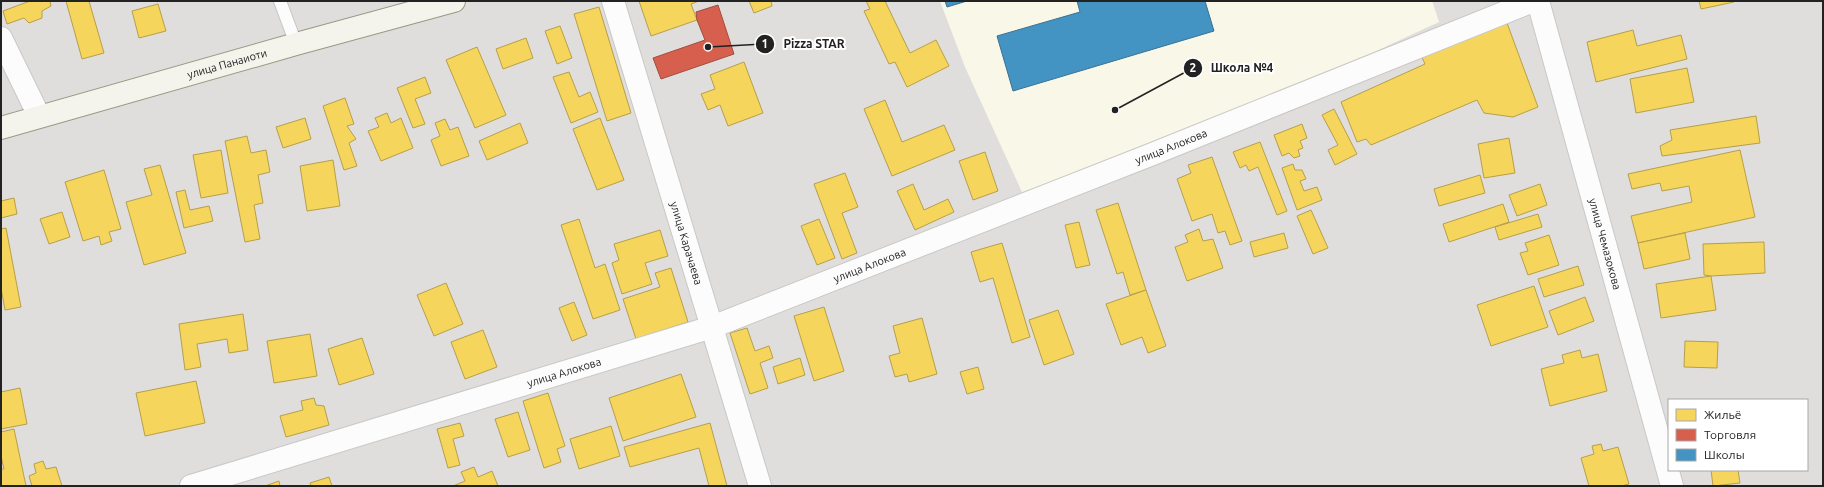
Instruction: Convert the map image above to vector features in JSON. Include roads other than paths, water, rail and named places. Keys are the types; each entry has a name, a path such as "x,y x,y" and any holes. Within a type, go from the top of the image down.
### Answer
{"street":[{"name":"улица Панаиоти","path":"1,128 39,116 454,1"},
{"name":"улица Карачаева","path":"613,1 760,486"},
{"name":"улица Алокова","path":"191,486 712,327 1150,155 1533,1"},
{"name":"улица Чемазокова","path":"1538,1 1672,486"},
{"path":"1,38 39,116"}],"lane":[{"path":"280,1 296,44"}],"place":[{"name":"Pizza STAR","path":"708,47"},
{"name":"Школа №4","path":"1115,110"}]}
